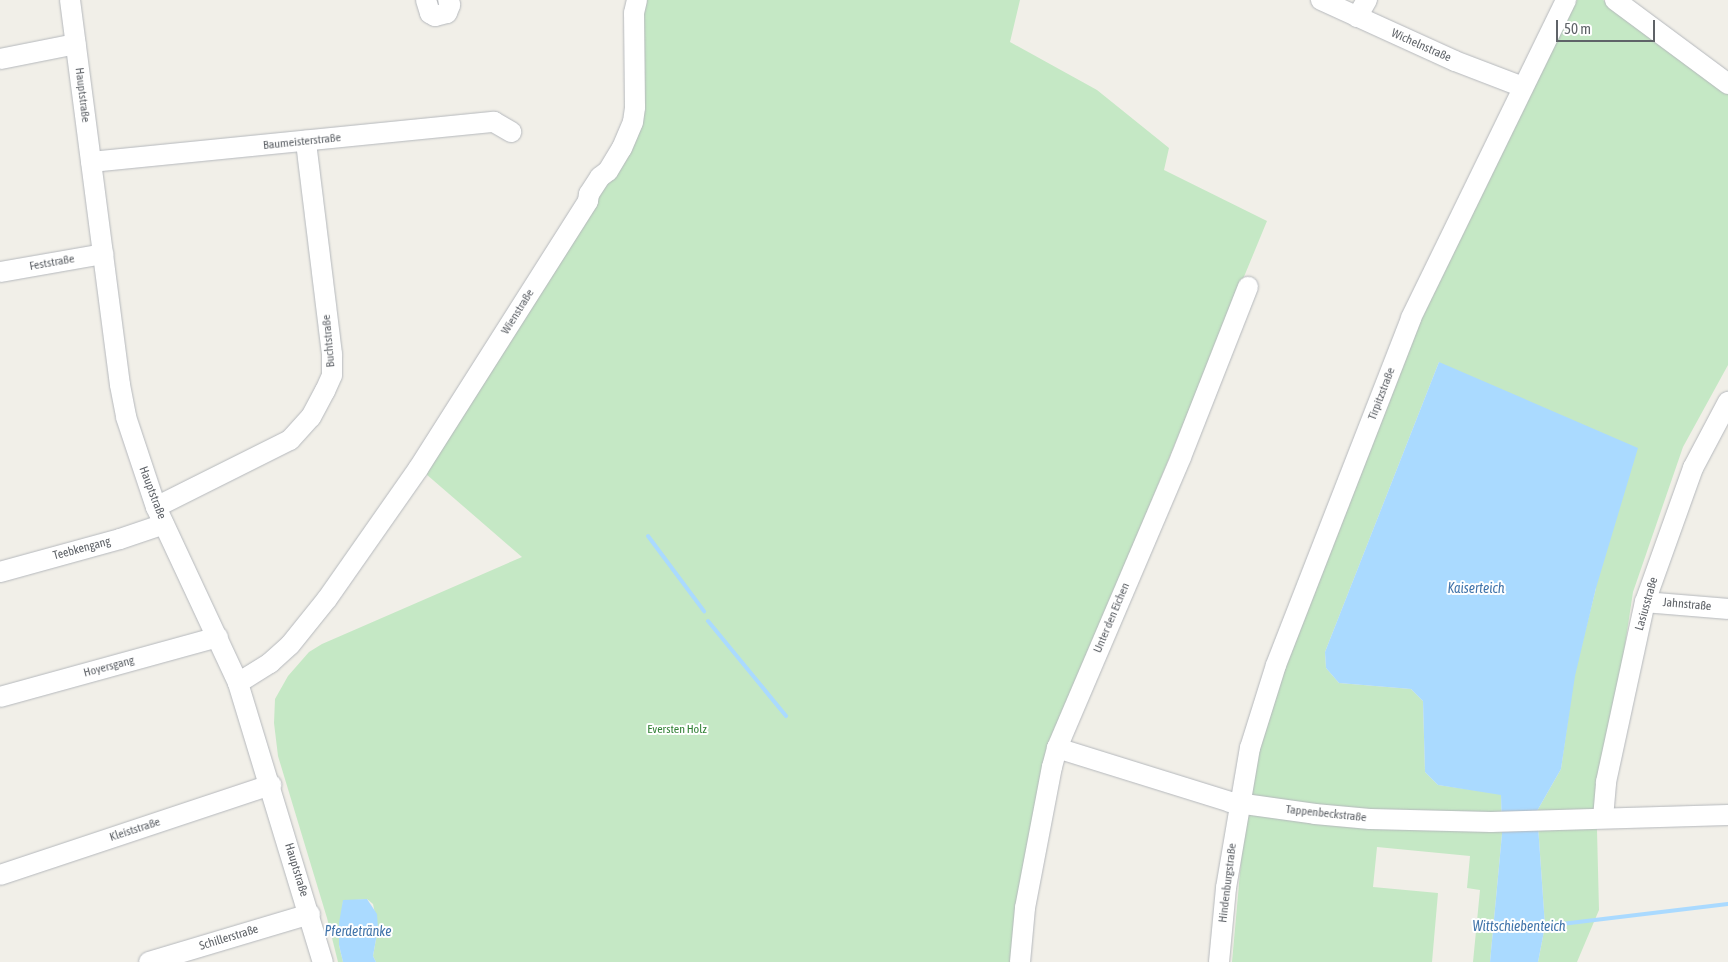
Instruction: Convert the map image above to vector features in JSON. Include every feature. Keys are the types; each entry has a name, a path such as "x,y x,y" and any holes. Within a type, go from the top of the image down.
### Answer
{"street":[{"name":"Hauptstraße","path":"70,0 120,385 126,417 160,515 238,683 271,785 323,962"},
{"path":"426,0 430,14 435,16 447,13 450,5 448,0"},
{"name":"Wienstraße","path":"238,683 270,663 290,645 326,599 418,469 588,201 589,194 622,148 633,122 635,107 634,13 636,0"},
{"name":"Wichelnstraße","path":"1321,0 1455,61 1523,87"},
{"path":"1357,17 1368,0"},
{"name":"Tirpitzstraße","path":"1239,804 1250,748 1276,666 1411,318 1566,0"},
{"path":"1615,0 1728,84"},
{"path":"0,59 76,44"},
{"name":"Baumeisterstraße","path":"91,162 494,122 511,132"},
{"name":"Buchtstraße","path":"160,515 290,440 311,416 325,392 332,375 332,354 306,141"},
{"name":"Feststraße","path":"0,272 103,254"},
{"name":"Unter den Eichen","path":"1020,962 1025,908 1057,748 1181,457 1248,287"},
{"name":"Lasiusstraße","path":"1602,818 1606,782 1645,602 1693,468 1728,402"},
{"name":"Teebkengang","path":"0,572 120,539 160,515"},
{"name":"Jahnstraße","path":"1645,602 1728,609"},
{"name":"Hoyersgang","path":"0,697 218,637"},
{"name":"Tappenbeckstraße","path":"1057,748 1239,804 1370,819 1496,822 1728,814"},
{"name":"Kleiststraße","path":"0,876 271,785"},
{"name":"Hindenburgstraße","path":"1219,962 1226,888 1239,804"},
{"name":"Schillerstraße","path":"149,962 310,914"}],"green space":[{"name":"Eversten Holz","path":"637,0 1020,0 1010,42 1097,90 1169,148 1164,170 1267,221 1049,749 1014,962 376,962 373,956 378,928 373,904 367,899 343,901 339,945 343,962 338,962 327,918 278,756 274,723 275,699 288,676 309,652 322,644 522,557 426,474 622,148"},
{"path":"1577,0 1603,0 1694,66 1728,94 1728,365 1683,447 1633,592 1597,830 1599,910 1577,962 1538,962 1545,926 1537,811 1561,769 1574,676 1596,588 1439,362 1325,652 1326,668 1339,683 1411,689 1423,701 1425,772 1438,785 1501,794 1502,834 1490,962 1473,962 1480,890 1467,888 1470,856 1377,847 1373,887 1438,893 1432,962 1232,962 1245,817 1254,813 1239,804 1250,748 1411,318 1564,20"}],"water":[{"name":"Kaiserteich","path":"1439,362 1638,448 1596,588 1575,676 1561,769 1537,811 1545,926 1538,962 1490,962 1502,834 1501,795 1438,785 1425,772 1423,701 1411,689 1339,683 1326,668 1325,652"},
{"name":"Pferdetränke","path":"367,899 377,914 378,928 373,956 376,962 343,962 339,945 339,923 343,900"}],"waterway":[{"path":"648,536 704,611"},
{"path":"708,621 786,716"},
{"name":"Wittschiebenteich","path":"1545,926 1728,904"}]}
